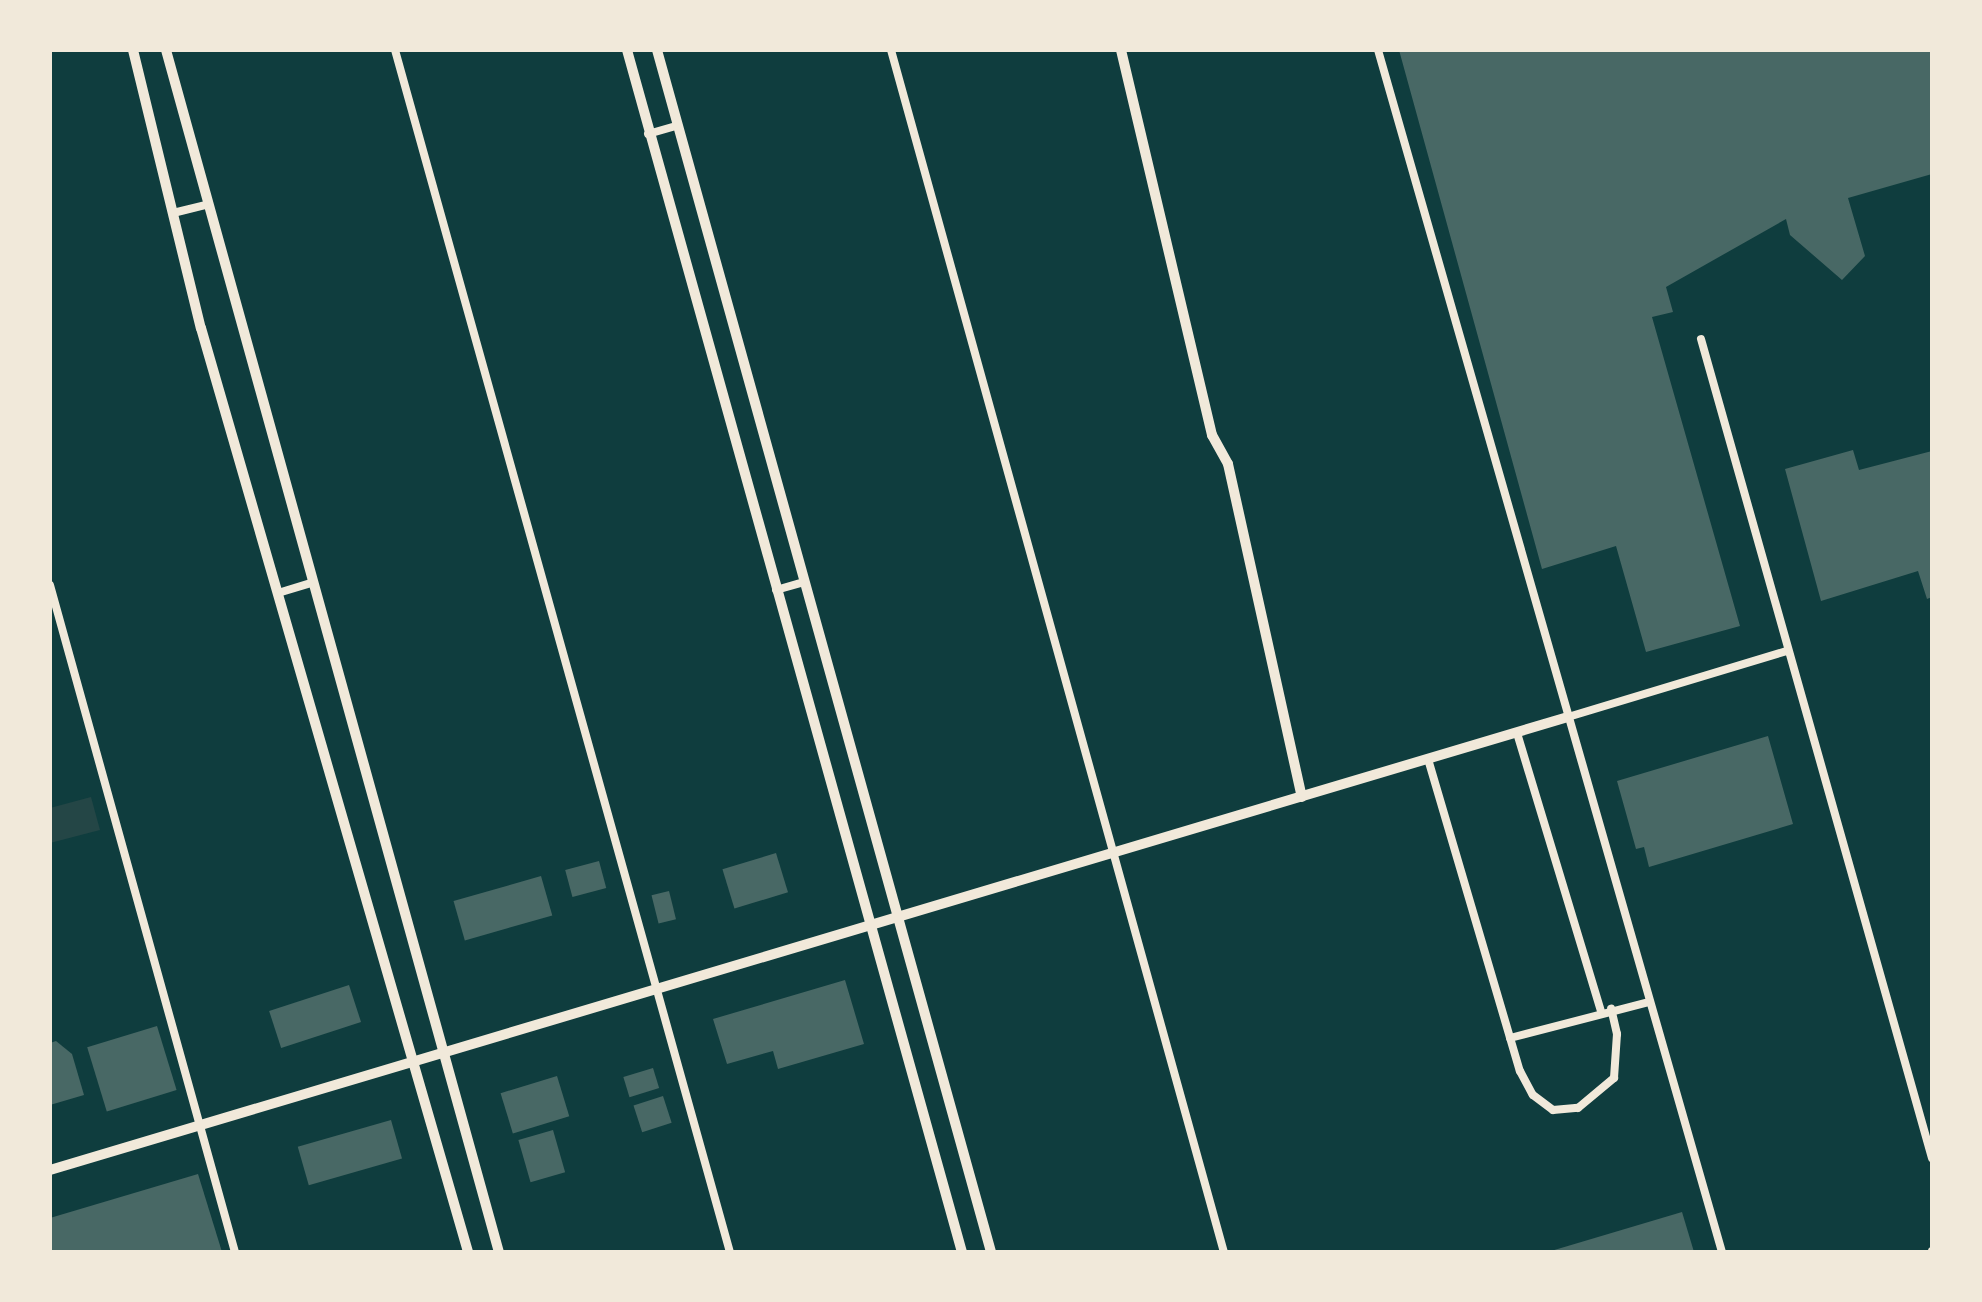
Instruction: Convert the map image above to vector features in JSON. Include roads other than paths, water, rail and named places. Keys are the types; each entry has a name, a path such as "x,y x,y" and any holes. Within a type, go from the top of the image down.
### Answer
{"street":[{"path":"132,50 278,593 468,1252"},
{"path":"166,50 205,204 499,1252"},
{"path":"628,50 648,134 962,1252"},
{"path":"657,50 800,583 898,915 991,1252"},
{"path":"1121,50 1212,435 1228,464 1302,798"},
{"path":"50,1170 655,985 1568,717"}],"lane":[{"path":"395,50 730,1252"},
{"path":"891,50 1110,854 1224,1252"},
{"path":"1378,50 1722,1252"},
{"path":"648,134 676,126"},
{"path":"173,213 205,204"},
{"path":"1701,339 1786,652 1932,1158"},
{"path":"278,593 310,583"},
{"path":"776,590 800,583"},
{"path":"50,585 235,1252"},
{"path":"1568,717 1786,652"},
{"path":"1428,759 1510,1038 1533,1095 1553,1110 1578,1108 1614,1078 1617,1034 1517,732"},
{"path":"1510,1038 1606,1010 1649,1002"}]}
